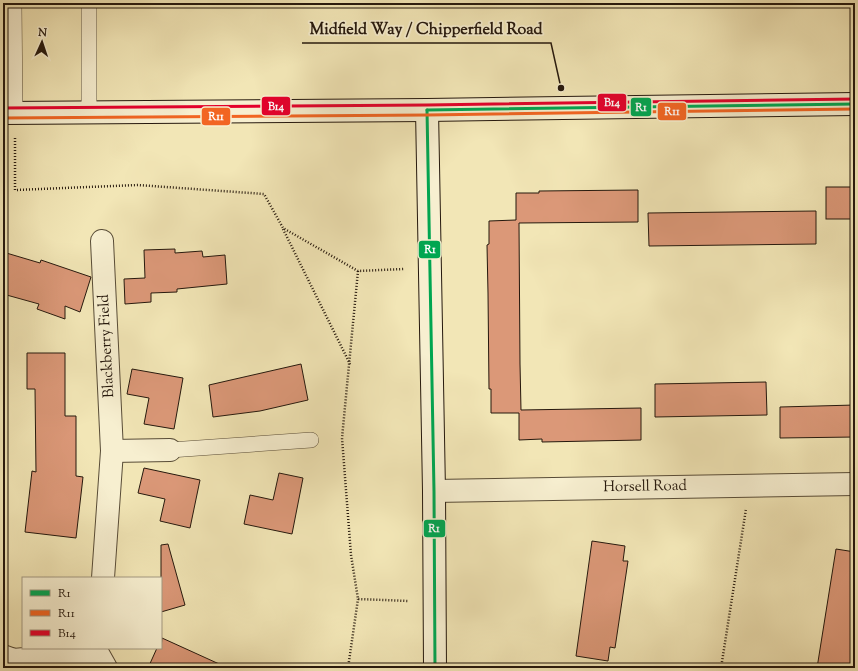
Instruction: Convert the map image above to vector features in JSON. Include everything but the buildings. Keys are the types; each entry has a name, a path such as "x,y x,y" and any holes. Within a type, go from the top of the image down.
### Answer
{"street":[{"path":"9,113 427,110 855,104"},
{"path":"427,110 436,602 435,668"},
{"name":"Blackberry Field","path":"102,241 112,451 103,577"},
{"path":"112,451 170,450"},
{"name":"Horsell Road","path":"434,491 855,484"},
{"path":"3,656 14,660 100,656"}],"lane":[{"path":"9,113 14,3"},
{"path":"89,3 89,113"},
{"path":"170,450 310,440"}],"path":[{"path":"9,113 15,190 138,185 264,194 283,228 350,364"},
{"path":"283,228 358,270 431,268"},
{"path":"348,668 358,599 351,555 342,438 358,270"},
{"path":"721,668 749,485"},
{"path":"358,599 436,602"}],"transit line":[{"name":"B14","path":"3,108 427,105 855,99"},
{"name":"R1","path":"427,110 855,104"},
{"name":"R11","path":"3,118 427,115 855,109"},
{"name":"R1","path":"427,110 434,491 435,668"}],"place":[{"name":"Midfield Way / Chipperfield Road","path":"561,88"}]}
